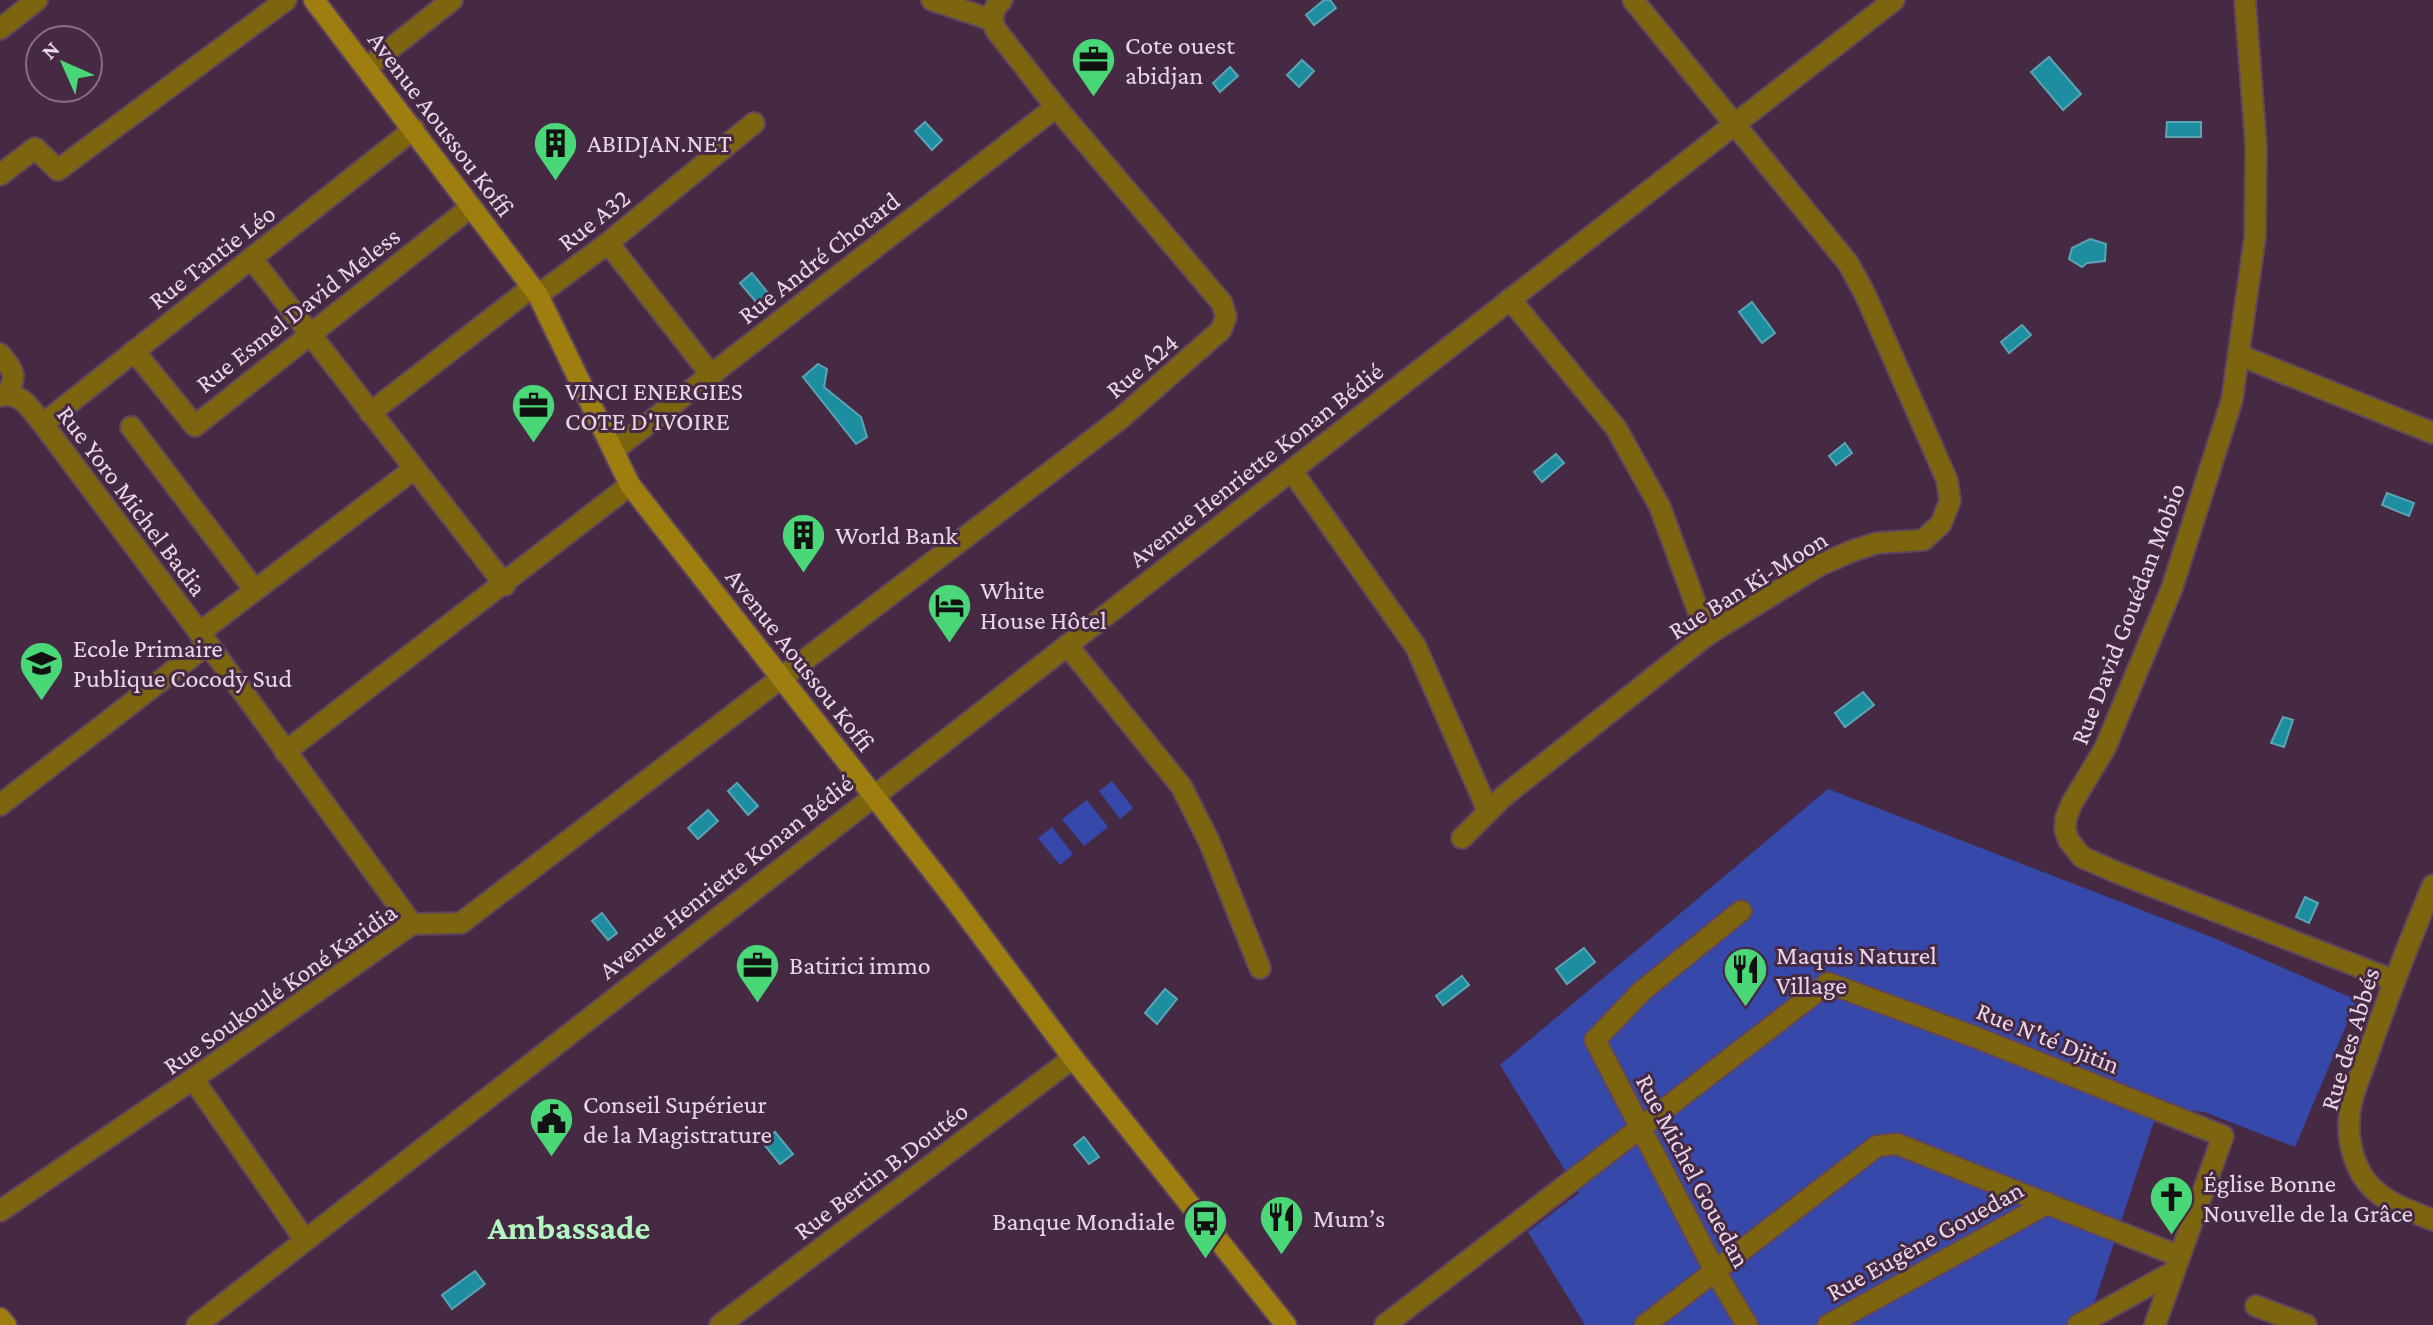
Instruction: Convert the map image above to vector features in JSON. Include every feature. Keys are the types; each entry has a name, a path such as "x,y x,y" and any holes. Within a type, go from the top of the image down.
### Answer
{"street":[{"path":"0,29 37,0"},
{"path":"0,175 35,148 58,170 286,0"},
{"name":"Avenue Aoussou Koffi","path":"314,0 535,291 630,485 946,888 1073,1058 1286,1325"},
{"path":"366,68 452,0"},
{"path":"932,0 992,20 995,8 1002,0"},
{"path":"1633,0 1734,125"},
{"name":"Avenue Henriette Konan Bédié","path":"197,1325 1894,0"},
{"name":"Rue David Gouédan Mobio","path":"2245,0 2255,131 2255,237 2232,400 2172,588 2105,748 2072,803 2065,830 2069,841 2082,857 2106,868 2393,980"},
{"name":"Rue A24","path":"780,676 1121,418 1221,330 1226,317 1222,303 1056,107 996,30 992,20"},
{"name":"Rue André Chotard","path":"614,450 1056,107"},
{"name":"Rue A32","path":"370,413 535,291 608,243 754,123"},
{"name":"Rue Ban Ki-Moon","path":"1462,838 1488,811 1707,635 1820,565 1877,543 1923,540 1941,524 1950,501 1947,480 1857,278 1734,125"},
{"name":"Rue Tantie Léo","path":"43,424 414,129"},
{"name":"Rue Esmel David Meless","path":"134,351 195,426 471,207"},
{"path":"608,243 712,376"},
{"path":"252,259 505,585"},
{"path":"1510,299 1616,428 1660,507 1707,635"},
{"path":"0,354 15,378 4,395"},
{"path":"2239,355 2433,433"},
{"name":"Rue Yoro Michel Badia","path":"4,395 22,398 43,424 204,638 412,924"},
{"path":"131,427 254,589"},
{"path":"0,805 204,638 254,589 414,469"},
{"path":"1292,471 1416,647 1488,811"},
{"path":"285,752 505,585 630,485"},
{"path":"1067,645 1181,786 1209,841 1260,968"},
{"name":"Rue Soukoulé Koné Karidia","path":"0,1211 412,924 461,923 780,676"},
{"name":"Rue des Abbés","path":"2433,885 2393,980 2354,1095 2349,1120 2352,1152 2361,1174 2373,1189 2393,1204 2433,1220"},
{"name":"Rue Michel Gouedan","path":"1741,911 1642,991 1595,1040 1715,1271 1747,1325"},
{"name":"Rue N'té Djitin","path":"1385,1325 1828,983 1975,1037 2223,1136 2155,1325"},
{"name":"Rue Bertin B.Doutéo","path":"720,1325 1073,1058"},
{"path":"193,1079 305,1240"},
{"path":"1645,1325 1877,1146 1887,1143 1897,1144 2048,1203 2176,1264"},
{"name":"Rue Eugène Gouedan","path":"1828,1325 2048,1203"},
{"path":"2078,1325 2176,1264"},
{"path":"2256,1306 2306,1325"},
{"path":"0,1318 6,1325"}],"shaded area":[{"path":"1112,781 1133,808 1120,819 1099,791"},
{"path":"1828,789 2214,938 2357,1000 2295,1147 2204,1112 2159,1106 2087,1325 1585,1325 1528,1232 1579,1193 1500,1065"},
{"path":"1087,800 1108,827 1084,846 1062,819"},
{"path":"1052,827 1073,854 1060,865 1038,838"}],"water":[{"path":"1324,0 1330,0 1336,8 1314,25 1306,15"},
{"path":"2049,57 2081,94 2063,110 2031,72"},
{"path":"1302,60 1314,71 1299,87 1287,75"},
{"path":"1230,67 1238,76 1220,92 1213,83"},
{"path":"925,122 942,140 932,150 915,131"},
{"path":"2167,122 2201,122 2201,137 2166,137"},
{"path":"2090,239 2106,244 2105,261 2087,263 2082,267 2069,259 2072,248"},
{"path":"752,273 768,293 757,303 740,283"},
{"path":"1752,302 1775,333 1762,343 1739,312"},
{"path":"2022,325 2031,335 2009,353 2001,342"},
{"path":"818,364 827,369 824,387 861,417 867,437 856,444 803,377"},
{"path":"1845,443 1852,453 1836,465 1829,456"},
{"path":"1556,454 1564,463 1542,482 1534,472"},
{"path":"2387,493 2414,503 2409,516 2382,505"},
{"path":"1863,692 1874,705 1845,727 1835,713"},
{"path":"2283,717 2293,720 2284,747 2271,743"},
{"path":"737,783 758,806 748,815 728,791"},
{"path":"708,810 718,821 698,839 688,828"},
{"path":"2305,897 2318,903 2309,923 2296,917"},
{"path":"602,913 617,933 608,940 592,921"},
{"path":"1584,948 1595,962 1567,984 1556,969"},
{"path":"1462,976 1469,985 1443,1005 1436,996"},
{"path":"1165,989 1177,999 1157,1024 1145,1013"},
{"path":"775,1132 793,1154 780,1164 762,1142"},
{"path":"1084,1137 1099,1157 1089,1164 1074,1145"},
{"path":"475,1271 485,1284 452,1309 442,1295"}],"place":[{"name":"Cote ouest abidjan","path":"1094,99"},
{"name":"ABIDJAN.NET","path":"556,182"},
{"name":"VINCI ENERGIES COTE D'IVOIRE","path":"534,445"},
{"name":"World Bank","path":"804,574"},
{"name":"White House Hôtel","path":"949,644"},
{"name":"Ecole Primaire Publique Cocody Sud","path":"42,702"},
{"name":"Batirici immo","path":"758,1004"},
{"name":"Maquis Naturel Village","path":"1745,1009"},
{"name":"Conseil Supérieur de la Magistrature","path":"552,1158"},
{"name":"Église Bonne Nouvelle de la Grâce","path":"2172,1237"},
{"name":"Mum’s","path":"1282,1257"},
{"name":"Banque Mondiale","path":"1206,1260"}],"district":[{"name":"Ambassade","path":"569,1227"}]}
